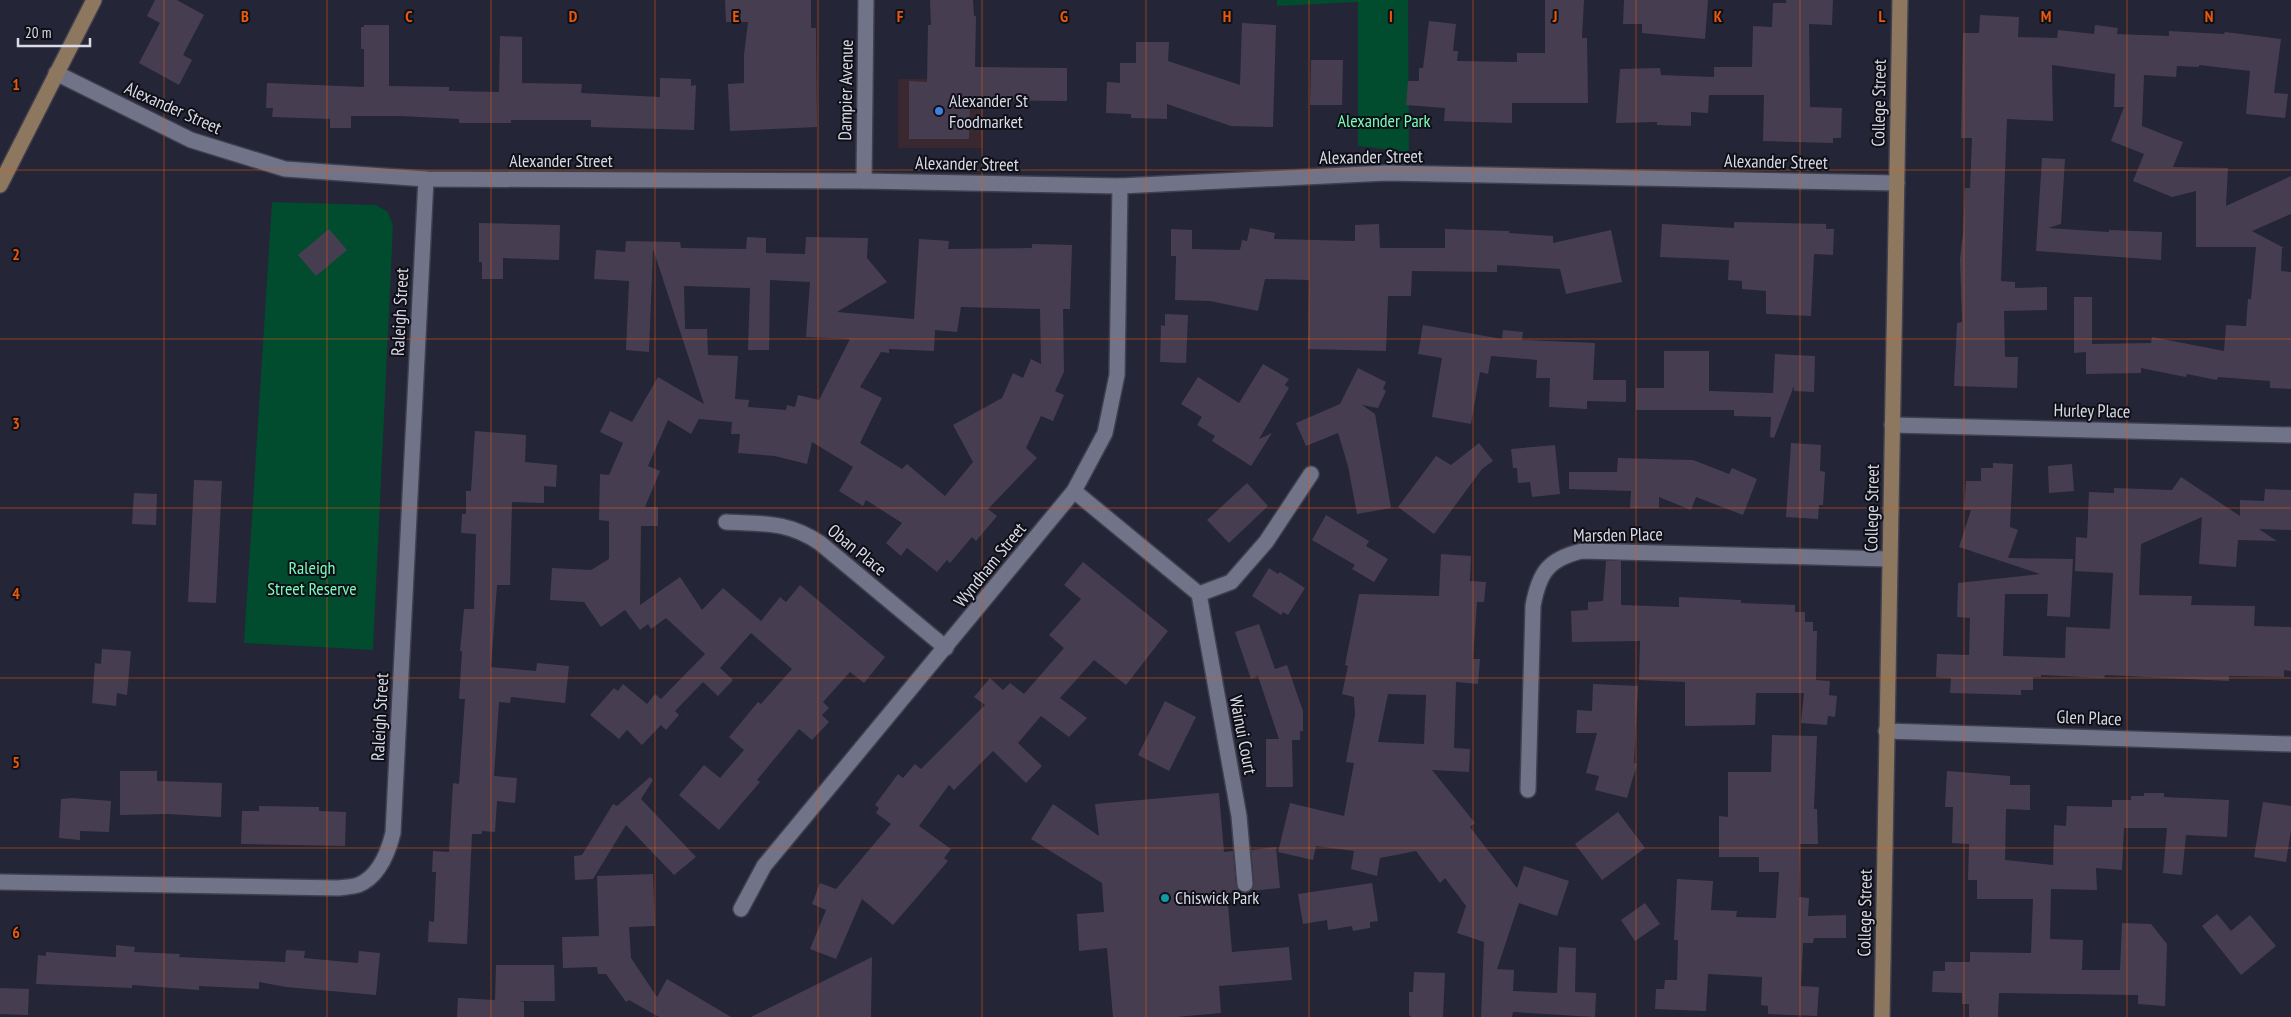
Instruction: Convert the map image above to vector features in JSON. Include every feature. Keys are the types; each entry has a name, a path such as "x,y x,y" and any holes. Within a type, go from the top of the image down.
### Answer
{"main road":[{"path":"0,185 94,0"},
{"name":"College Street","path":"1882,1017 1900,0"}],"street":[{"name":"Dampier Avenue","path":"864,181 866,0"},
{"name":"Alexander Street","path":"56,73 191,140 285,169 426,179 864,181 1120,186 1386,174 1896,183"},
{"name":"Raleigh Street","path":"0,882 338,888 359,884 376,872 388,854 393,833 426,179"},
{"name":"Wyndham Street","path":"741,909 764,866 1074,491 1105,433 1117,375 1120,186"},
{"name":"Hurley Place","path":"1892,425 2291,435"},
{"path":"1074,491 1199,594 1231,582 1266,542 1311,474"},
{"name":"Oban Place","path":"726,522 782,525 804,532 820,543 946,648"},
{"name":"Marsden Place","path":"1528,790 1533,606 1537,583 1549,566 1564,556 1582,551 1890,559"},
{"name":"Wainui Court","path":"1199,594 1239,816 1244,884"},
{"name":"Glen Place","path":"1886,731 2291,744"}],"shaded area":[{"path":"898,79 983,79 983,148 898,148"}],"green space":[{"name":"Alexander Park","path":"1277,0 1408,0 1409,152 1358,146 1358,2 1277,6"},
{"name":"Raleigh Street Reserve","path":"272,202 376,205 388,212 393,226 373,650 244,643"}],"building":[{"path":"155,0 177,0 204,15 183,55 192,60 179,85 139,63 160,23 147,16"},
{"path":"725,0 811,0 811,28 816,28 817,127 730,131 728,84 744,83 744,55 748,22 726,22"},
{"path":"930,0 973,0 974,16 976,16 975,67 1067,68 1067,101 970,100 969,139 909,139 909,81 927,82 928,25 931,25"},
{"path":"1545,0 1584,0 1582,38 1587,38 1588,103 1512,103 1512,123 1444,121 1445,108 1406,105 1408,81 1419,81 1419,68 1423,68 1429,21 1456,24 1453,51 1458,51 1457,61 1517,62 1517,53 1545,53"},
{"path":"1624,0 1708,0 1705,39 1642,33 1642,24 1623,24"},
{"path":"1786,0 1833,0 1832,25 1809,24 1810,107 1842,108 1841,138 1833,138 1833,143 1763,141 1764,95 1709,95 1708,113 1691,112 1691,126 1657,125 1657,122 1616,123 1620,69 1660,68 1661,75 1714,77 1714,67 1752,67 1753,26 1772,27 1773,3 1786,3"},
{"path":"1980,15 2019,17 2018,37 2057,38 2058,30 2094,34 2095,25 2118,28 2117,34 2169,36 2169,31 2224,34 2225,32 2281,39 2274,93 2288,94 2285,118 2246,114 2250,71 2199,65 2199,67 2177,66 2176,77 2144,75 2142,126 2183,142 2173,167 2228,168 2226,206 2291,176 2291,214 2252,231 2284,248 2282,248 2281,271 2291,272 2291,389 2270,388 2270,381 2218,377 2217,380 2187,374 2186,377 2141,368 2141,373 2086,374 2086,352 2074,353 2074,297 2092,297 2092,344 2151,343 2152,337 2224,351 2226,325 2246,326 2248,299 2251,299 2256,247 2196,247 2196,191 2172,197 2133,181 2144,154 2111,141 2124,107 2114,107 2115,74 2052,65 2053,121 2007,119 2001,281 2015,282 2015,288 2047,287 2047,310 2004,311 2005,357 2018,357 2017,388 1954,386 1957,323 1962,322 1960,259 1965,188 1970,188 1972,138 1961,138 1963,33 1979,33"},
{"path":"1242,23 1276,25 1273,127 1231,126 1167,104 1167,119 1131,118 1131,114 1106,113 1107,82 1120,83 1120,63 1136,63 1136,42 1169,42 1168,61 1240,85"},
{"path":"364,25 389,25 389,86 449,87 449,91 499,92 500,36 522,37 522,83 582,84 581,93 660,97 660,78 691,79 691,86 696,85 694,130 591,127 591,120 511,120 511,123 459,123 459,119 400,116 351,116 351,128 330,128 330,119 272,117 273,108 266,108 267,83 364,87 364,49 361,49 361,27 364,27"},
{"path":"1311,60 1343,60 1342,105 1310,105"},
{"path":"2042,158 2065,159 2061,224 2048,228 2109,232 2109,230 2162,232 2161,260 2036,251"},
{"path":"1734,222 1826,224 1826,229 1834,229 1833,255 1814,254 1811,316 1766,314 1766,291 1742,289 1742,281 1728,280 1729,260 1660,257 1662,224 1734,228"},
{"path":"479,223 560,225 559,260 503,258 503,279 482,279 482,262 479,262"},
{"path":"1379,224 1380,248 1445,248 1445,229 1509,231 1509,233 1553,236 1553,243 1611,230 1622,282 1566,294 1560,269 1497,265 1497,272 1412,271 1411,296 1388,296 1386,351 1308,349 1309,280 1265,279 1258,311 1210,301 1175,300 1176,256 1171,256 1171,229 1192,230 1192,249 1240,250 1242,240 1247,241 1250,228 1275,233 1274,239 1355,241 1355,225"},
{"path":"329,229 347,250 316,276 298,255"},
{"path":"747,237 766,238 766,253 805,254 806,237 868,238 867,258 887,282 837,312 914,319 919,239 949,241 948,249 1032,248 1032,244 1072,245 1070,309 1063,309 1064,372 1055,391 1064,395 1053,421 1041,416 1026,448 1037,458 988,509 997,516 976,541 972,537 950,563 947,560 937,572 907,548 901,556 886,543 902,523 866,500 863,506 839,491 853,467 812,442 807,464 775,456 738,453 740,434 731,434 732,422 699,419 691,434 668,420 648,466 660,471 645,507 658,507 658,526 641,526 640,605 680,577 702,610 723,588 761,621 780,597 786,602 800,585 885,657 864,683 850,672 823,702 829,708 822,715 829,722 812,740 799,729 757,780 760,782 719,830 679,795 704,765 720,778 744,750 729,737 758,702 761,704 792,669 751,633 720,668 733,680 718,696 703,682 675,711 679,715 666,730 661,725 642,745 627,730 619,739 590,715 614,688 618,691 623,684 647,704 655,694 661,699 705,654 666,618 651,629 648,624 640,630 625,610 601,627 584,602 550,600 552,568 591,570 609,559 609,521 599,520 600,474 609,475 623,443 600,432 610,411 632,422 658,377 704,404 653,249 649,352 626,350 629,281 594,279 596,250 625,252 626,241 680,242 681,248 746,249","holes":["770,280 810,282 806,337 850,339 819,400 798,395 795,407 787,405 786,410 748,407 749,400 735,399 738,356 708,355 707,329 685,329 684,286 750,288 748,350 769,350","961,307 1040,309 1041,364 1031,359 1023,378 1013,373 1002,398 953,425 973,462 945,496 907,464 902,469 860,443 882,398 860,387 881,352 889,353 889,349 934,351 935,330 957,332"]},
{"path":"1165,314 1188,315 1186,363 1160,362 1161,325 1165,326"},
{"path":"1423,325 1502,339 1503,330 1523,332 1522,340 1595,343 1593,380 1626,380 1626,402 1587,401 1587,409 1549,407 1550,378 1536,378 1537,360 1491,356 1488,374 1480,372 1471,424 1432,417 1442,358 1418,354"},
{"path":"1664,351 1709,351 1709,391 1773,393 1775,354 1815,356 1814,392 1794,391 1794,386 1774,438 1770,437 1771,417 1734,416 1734,410 1636,410 1636,388 1664,388"},
{"path":"1263,364 1289,379 1285,385 1289,388 1259,439 1272,433 1251,466 1212,441 1215,436 1197,425 1202,417 1181,404 1198,377 1239,403"},
{"path":"1358,368 1386,382 1383,389 1386,391 1378,408 1362,405 1375,414 1391,508 1357,514 1348,466 1338,433 1306,446 1296,423 1340,404"},
{"path":"475,431 526,435 525,462 557,465 556,487 544,486 544,503 512,502 510,585 497,585 491,667 536,671 537,663 569,666 565,703 511,697 510,703 499,702 494,776 517,778 515,803 497,801 495,832 482,831 482,834 472,834 467,944 428,942 429,921 434,922 436,872 432,872 433,851 449,852 453,783 459,784 465,699 459,699 462,651 460,651 464,609 474,609 476,534 461,533 462,514 466,514 466,491 471,491"},
{"path":"1479,443 1493,461 1482,469 1434,534 1398,507 1436,456 1451,465"},
{"path":"1791,443 1821,445 1820,471 1825,472 1823,505 1819,505 1818,519 1786,517"},
{"path":"1555,445 1560,494 1532,497 1530,482 1518,483 1517,468 1513,468 1511,449"},
{"path":"1618,458 1693,460 1729,474 1732,468 1757,479 1743,515 1696,497 1691,510 1659,497 1659,508 1630,508 1631,491 1569,489 1569,472 1617,472"},
{"path":"1993,463 2013,464 2010,527 2018,530 2008,558 2073,559 2070,617 2047,616 2048,594 2005,594 2003,656 2065,658 2066,627 2110,629 2113,573 2075,571 2076,537 2087,538 2089,492 2114,493 2114,488 2172,490 2181,477 2240,516 2240,500 2264,501 2265,489 2291,490 2291,530 2259,529 2277,541 2238,540 2236,567 2199,564 2202,517 2141,544 2139,595 2192,596 2191,605 2255,606 2254,626 2291,627 2291,671 2284,670 2284,677 2229,676 2229,681 2105,675 2104,678 2041,675 2041,677 2033,677 2033,690 2021,690 2021,695 1950,693 1951,678 1936,677 1937,654 1969,655 1970,618 1957,617 1958,583 2040,574 1959,547 1971,510 1964,510 1966,481 1981,481 1981,468 1993,468"},
{"path":"2072,464 2074,491 2049,493 2048,466"},
{"path":"194,480 222,481 216,603 188,602"},
{"path":"1247,483 1268,506 1229,543 1207,520"},
{"path":"134,493 157,494 156,525 132,524"},
{"path":"1326,515 1369,541 1366,546 1388,559 1374,582 1352,569 1355,565 1312,540"},
{"path":"1441,554 1471,556 1470,581 1486,582 1484,602 1477,602 1473,659 1480,659 1478,684 1456,682 1454,748 1470,749 1469,772 1432,770 1475,823 1470,827 1517,888 1524,866 1569,881 1557,916 1519,903 1497,969 1514,970 1513,991 1557,993 1559,947 1576,948 1575,992 1596,993 1595,1017 1513,1012 1512,1017 1481,1017 1484,942 1457,933 1466,906 1445,878 1440,883 1416,851 1380,858 1377,876 1351,869 1354,851 1316,846 1313,860 1278,852 1290,803 1344,816 1354,763 1346,762 1355,715 1354,697 1342,694 1348,666 1345,665 1359,594 1439,596","holes":["1388,694 1426,695 1424,744 1378,742"]},
{"path":"1606,561 1621,561 1621,605 1679,607 1679,597 1741,600 1741,603 1795,605 1795,612 1805,612 1805,622 1813,622 1813,631 1817,631 1816,680 1830,681 1829,695 1837,696 1835,717 1828,716 1827,725 1801,723 1804,693 1756,693 1755,725 1685,726 1685,682 1639,680 1640,641 1572,642 1571,611 1588,610 1588,602 1603,601"},
{"path":"1083,562 1168,631 1126,685 1094,660 1060,698 1087,718 1069,737 1041,716 1018,743 1042,766 1026,783 993,751 954,790 949,785 919,826 951,849 944,858 948,861 893,925 862,899 836,959 810,949 826,910 812,904 820,883 836,889 891,824 876,813 879,808 875,805 898,774 903,778 915,764 921,769 985,705 974,697 990,678 1003,690 1010,683 1024,694 1064,648 1049,635 1081,599 1064,585"},
{"path":"1269,568 1278,574 1280,572 1305,588 1288,615 1283,612 1281,615 1252,596"},
{"path":"1259,624 1275,669 1287,665 1303,711 1303,731 1300,731 1300,740 1292,740 1293,787 1266,787 1266,739 1279,739 1258,676 1251,679 1235,632"},
{"path":"102,649 131,651 127,695 117,693 116,706 92,703 95,663 101,664"},
{"path":"1593,684 1638,686 1634,763 1637,764 1627,798 1595,790 1599,776 1586,773 1597,733 1576,733 1577,710 1592,711"},
{"path":"1165,701 1196,717 1169,771 1138,755"},
{"path":"1772,735 1817,736 1814,809 1817,809 1818,844 1800,844 1799,897 1809,898 1808,916 1846,915 1846,938 1814,938 1813,943 1803,943 1801,986 1819,987 1817,1016 1768,1014 1768,1006 1761,1005 1762,977 1708,974 1706,1011 1655,1009 1656,989 1664,989 1665,980 1677,980 1678,940 1674,940 1677,879 1713,881 1711,910 1737,911 1736,917 1776,918 1779,872 1759,872 1759,857 1719,857 1719,816 1728,817 1728,772 1771,772"},
{"path":"120,771 157,771 157,781 222,783 221,817 167,814 120,815"},
{"path":"1947,771 2010,776 2010,785 2030,785 2030,810 2006,809 2005,860 2053,865 2054,825 2066,826 2067,806 2112,807 2112,800 2131,800 2131,796 2144,796 2144,793 2164,793 2164,797 2229,800 2227,837 2186,835 2182,875 2163,873 2167,828 2124,828 2122,870 2096,868 2097,890 2051,889 2050,939 2083,940 2082,970 2120,970 2122,923 2151,924 2167,944 2165,1006 2138,1004 2138,995 1999,993 1998,1017 1969,1017 1969,1004 1962,1004 1962,993 1932,992 1933,971 1945,971 1945,962 1970,962 1970,952 2031,953 2033,899 1977,899 1977,880 1968,880 1969,844 1952,843 1953,807 1945,807"},
{"path":"650,777 653,780 641,799 696,857 674,875 626,825 593,879 575,880 574,856 582,855 613,804 617,806"},
{"name":"Chiswick Park","path":"1219,793 1224,852 1233,851 1236,885 1240,892 1227,893 1232,952 1289,947 1292,980 1219,986 1221,1013 1176,1017 1113,1017 1107,948 1079,951 1077,914 1104,912 1102,883 1031,839 1053,804 1099,836 1095,804"},
{"path":"61,799 111,801 109,832 80,831 80,840 59,838"},
{"path":"2263,802 2291,806 2291,830 2286,862 2254,857"},
{"path":"259,806 319,807 319,811 346,812 345,846 241,844 242,811 259,811"},
{"path":"1618,812 1645,848 1602,880 1575,844"},
{"path":"1276,847 1280,888 1251,891 1254,883 1251,850"},
{"path":"653,874 655,926 629,927 631,958 657,997 667,979 731,1017 659,1017 629,1000 626,1002 606,974 598,974 597,967 563,968 562,937 599,936 597,876"},
{"path":"1372,883 1378,921 1370,922 1370,928 1353,931 1352,926 1328,930 1327,920 1303,924 1298,894"},
{"path":"1645,903 1660,924 1635,941 1621,920"},
{"path":"2217,914 2231,931 2250,915 2276,946 2241,975 2202,926"},
{"path":"116,945 135,947 134,952 180,954 179,957 285,962 286,950 305,951 304,958 358,963 359,951 380,953 376,995 286,987 259,982 259,989 199,986 199,990 132,985 132,988 36,984 38,955 46,956 46,952 116,957"},
{"path":"872,957 871,1017 751,1017"},
{"path":"496,965 554,965 555,1001 519,1001 524,1002 524,1017 457,1017 458,998 495,1000"},
{"path":"1414,972 1445,973 1443,1017 1411,1017 1409,1015 1409,992 1413,992"},
{"path":"0,988 29,989 28,1015 0,1014"}],"place":[{"name":"Alexander St Foodmarket","path":"939,111"},
{"name":"Chiswick Park","path":"1165,898"}]}
